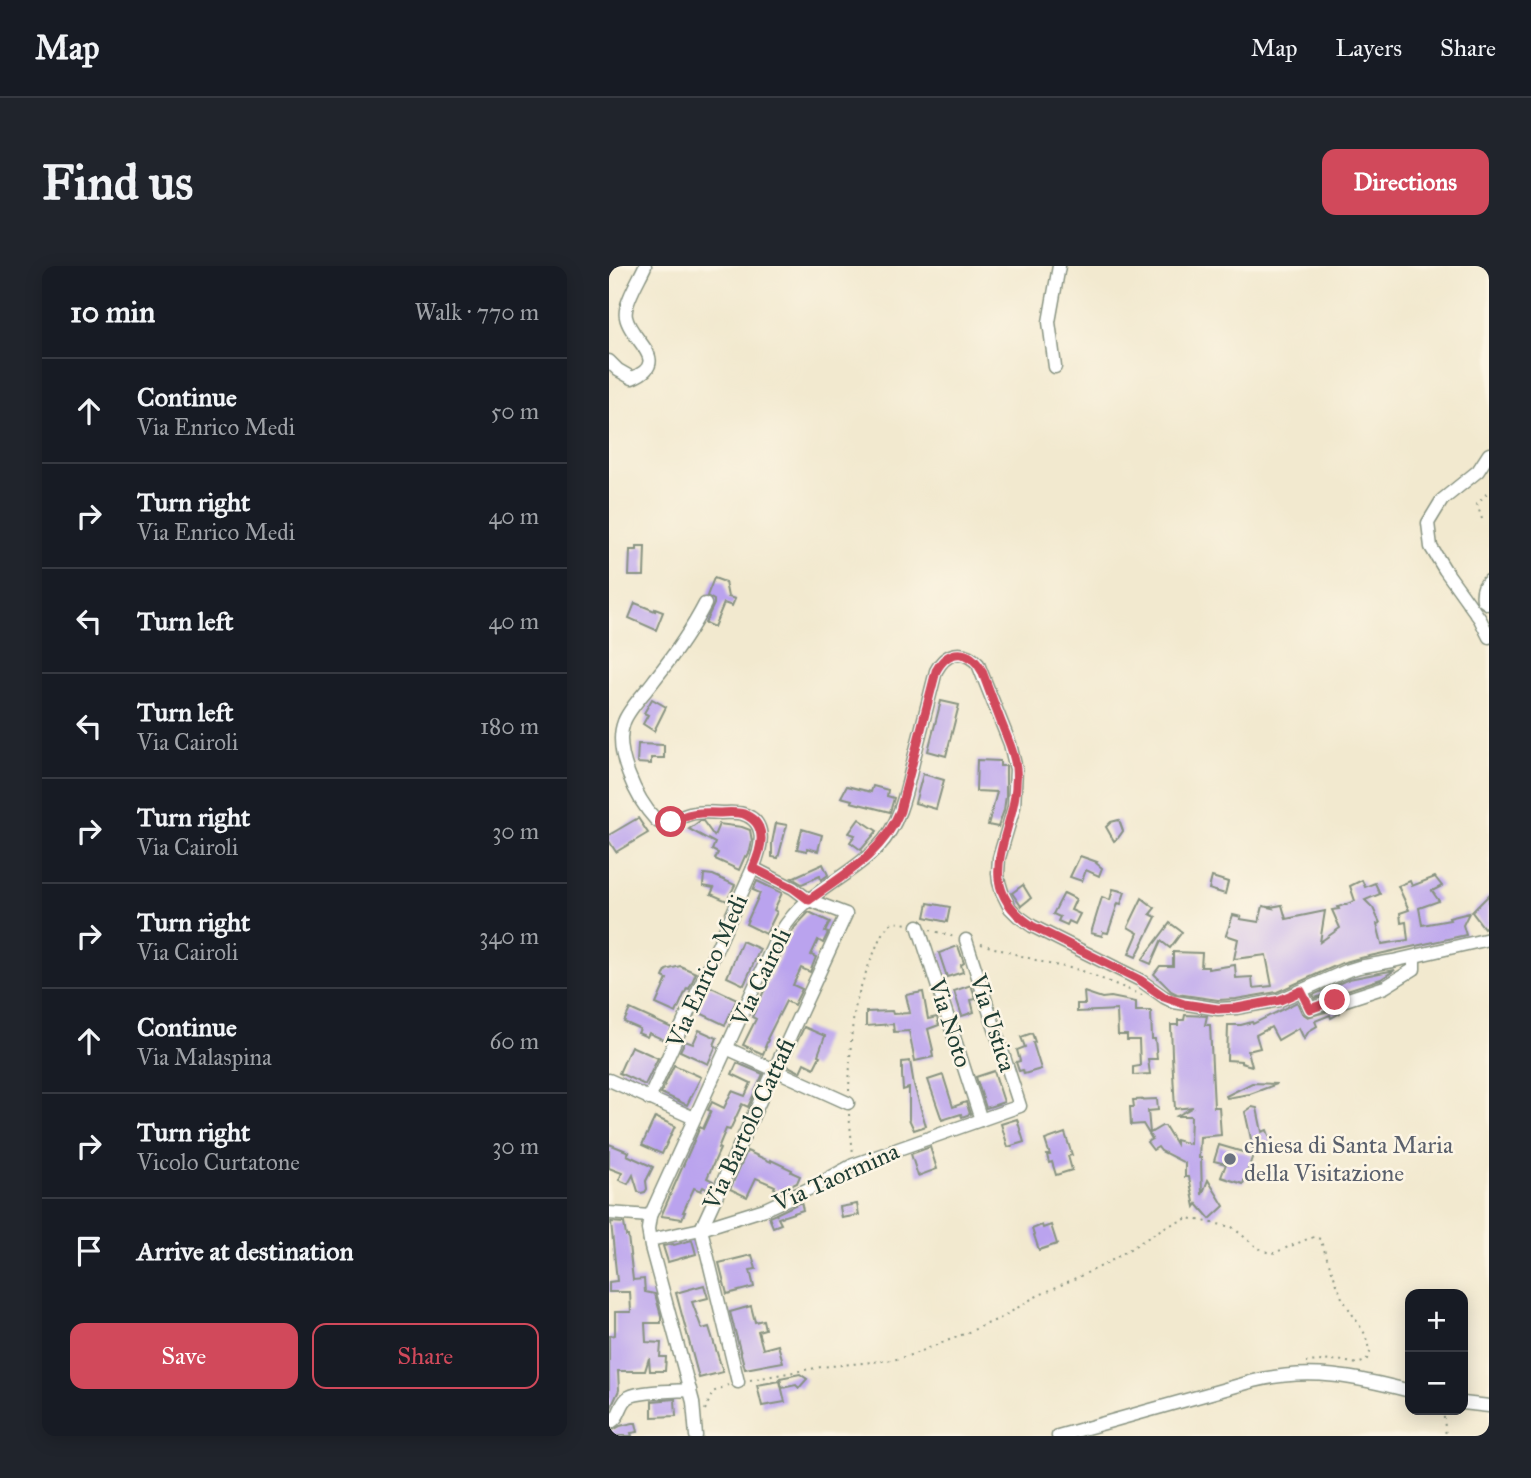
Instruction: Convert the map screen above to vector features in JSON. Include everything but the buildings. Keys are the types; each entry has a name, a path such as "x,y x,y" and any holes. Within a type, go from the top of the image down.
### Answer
{"street":[{"path":"609,361 632,378 643,373 649,364 648,352 633,333 625,317 627,305 645,266"},
{"path":"1055,367 1049,322 1059,266"},
{"path":"1489,454 1478,471 1442,500 1428,523 1431,547 1481,619 1489,637"},
{"path":"1489,581 1482,594 1483,600 1489,604"},
{"name":"Via Enrico Medi","path":"649,1098 753,868 761,839 757,825 746,815 739,813 700,812 667,824 660,823 633,787 626,770 621,737 624,722 678,650 705,604"},
{"name":"Via Cairoli","path":"696,1436 690,1390 650,1240 650,1216 782,929 809,900 858,866 891,830 900,811 936,671 947,657 960,653 968,655 978,664 1010,744 1016,769 1014,807 997,873 1002,892 1010,908 1018,916 1032,926 1140,980 1174,1002 1218,1009 1237,1008 1264,1004 1301,991"},
{"path":"753,868 793,888 809,900"},
{"name":"Via Bartolo Cattafi","path":"738,1381 701,1229 846,914 809,900"},
{"name":"Via Noto","path":"918,926 981,1120"},
{"path":"1414,957 1414,969 1385,987 1342,1001 1335,1000 1310,1009 1301,991 1359,967 1489,939"},
{"name":"Via Ustica","path":"966,940 1020,1106"},
{"path":"726,1048 848,1103"},
{"path":"609,1080 694,1118"},
{"name":"Via Taormina","path":"650,1240 701,1229 774,1205 853,1165 1020,1106"},
{"path":"609,1213 650,1216"},
{"path":"1058,1436 1284,1375 1317,1373 1371,1381 1405,1390"},
{"path":"609,1423 617,1417 626,1399 639,1394 690,1390"},
{"path":"1468,1404 1489,1406"}],"path":[{"path":"1484,266 1489,271"},
{"path":"1482,519 1477,504 1489,491"},
{"path":"704,1413 713,1392 738,1381 821,1367 893,1360 924,1351 1003,1317 1033,1298 1106,1264 1165,1227 1188,1218 1232,1227 1258,1248 1269,1253 1310,1238 1320,1239 1335,1283 1365,1334 1370,1353 1366,1361 1357,1364 1328,1360 1302,1363"},
{"path":"1444,1415 1446,1436"}],"place":[{"name":"chiesa di Santa Maria della Visitazione","path":"1230,1159"}],"route":[{"path":"671,822 700,812 746,815 761,832 761,845 753,868 793,888 809,900 858,866 891,830 900,811 936,671 947,657 960,653 968,655 982,671 1010,744 1016,769 1014,807 997,873 1002,892 1010,908 1018,916 1032,926 1140,980 1174,1002 1218,1009 1237,1008 1280,1000 1301,991 1310,1009 1335,1000"}]}
